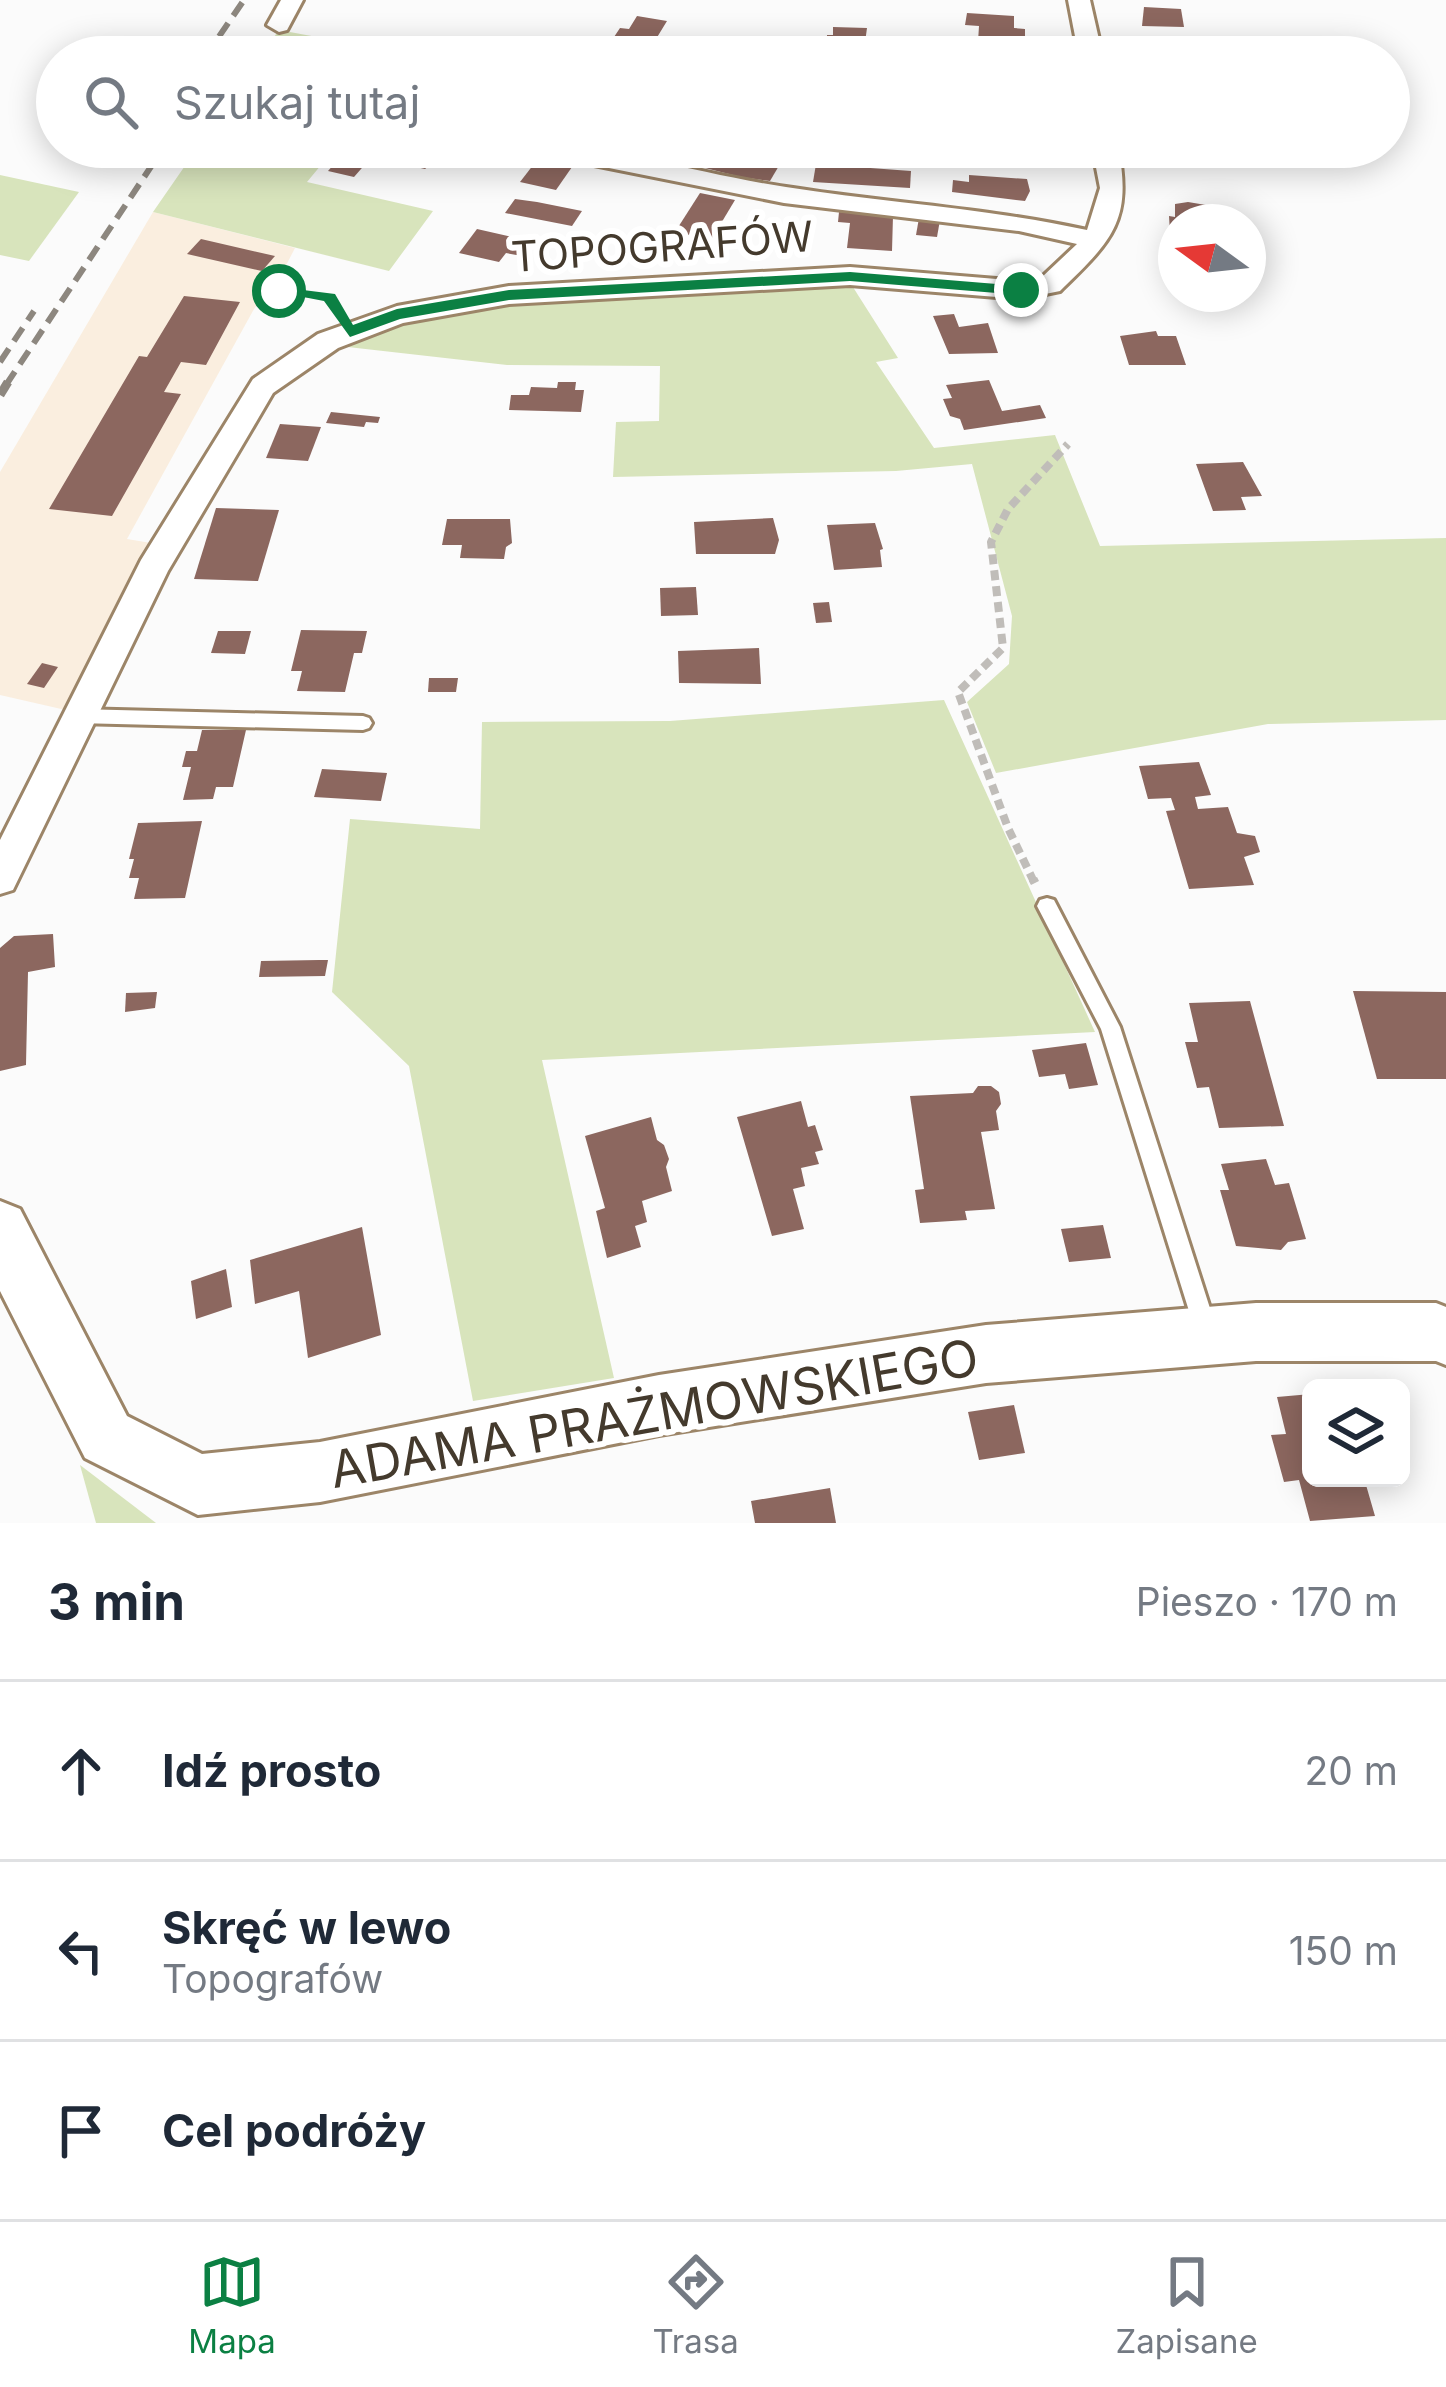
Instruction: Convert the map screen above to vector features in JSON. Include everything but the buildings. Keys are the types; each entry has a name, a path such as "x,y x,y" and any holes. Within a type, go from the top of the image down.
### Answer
{"street":[{"path":"279,25 292,0"},
{"path":"1079,0 1087,36"},
{"path":"649,168 784,195 1019,223 1097,240 1114,188 1110,168"},
{"name":"TOPOGRAFÓW","path":"0,878 153,569 263,386 328,341 397,314 509,295 850,276 1021,290 1050,285 1097,240"},
{"name":"ADAMA PRAŻMOWSKIEGO","path":"0,1229 46,1327 106,1436 199,1485 320,1472 659,1405 986,1354 1208,1336 1436,1332 1446,1336"}],"lane":[{"path":"77,716 363,723"},
{"path":"1046,906 1110,1027 1208,1336"}],"path":[{"path":"279,291 329,297 350,332"},
{"path":"1046,906 1008,829 958,692 1003,649 991,542 1008,509 1069,444"}],"shaded area":[{"path":"153,212 295,248 280,277 254,309 127,539 151,543 70,711 0,695 0,472"}],"green space":[{"path":"279,30 311,36 275,36"},
{"path":"183,168 319,168 307,182 433,211 389,271 153,212"},
{"path":"0,175 79,192 29,261 0,255"},
{"path":"851,284 898,358 876,362 934,448 1055,435 1100,546 1446,538 1446,720 1268,724 996,773 967,702 1009,664 1012,616 972,464 896,471 613,477 616,422 659,421 660,366 507,365 330,345 392,325 521,301"},
{"path":"944,700 1095,1032 542,1060 614,1378 473,1401 409,1066 332,992 350,819 480,829 482,722 670,721"},
{"path":"80,1465 156,1523 96,1523"}],"railway":[{"path":"219,36 244,0"},
{"path":"6,385 150,168"},
{"path":"0,362 34,311"},
{"path":"0,395 8,382"}],"route":[{"path":"279,291 329,297 350,332 397,314 509,295 850,276 1021,290"}]}
